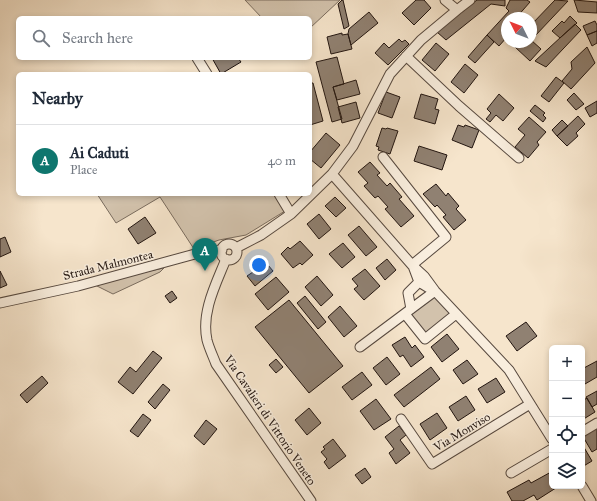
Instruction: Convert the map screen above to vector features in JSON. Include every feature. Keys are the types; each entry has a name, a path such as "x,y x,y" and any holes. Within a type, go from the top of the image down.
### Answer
{"street":[{"path":"445,0 457,10"},
{"path":"312,194 332,174 353,146 390,74 421,40 470,0"},
{"path":"406,56 459,106 519,158"},
{"path":"198,60 206,72"},
{"path":"383,157 446,236 412,265"},
{"path":"332,174 412,265 424,276 435,291 509,370 549,434"},
{"path":"280,196 291,214"},
{"path":"236,248 261,235 291,214 309,196"},
{"path":"229,244 234,245 236,248 236,256 231,259 226,259 222,255 224,246 229,244"},
{"name":"Strada Malmontea","path":"0,303 78,286 206,251 222,250"},
{"name":"Via Cavalieri di Vittorio Veneto","path":"226,259 209,300 206,322 207,340 216,364 311,501"},
{"path":"412,265 418,282 435,291"},
{"path":"418,282 408,293 408,311 425,338 456,314"},
{"path":"360,347 435,291"},
{"name":"Via Monviso","path":"401,419 432,464 530,404"},
{"path":"585,430 597,423"},
{"path":"511,473 549,451"},
{"path":"584,489 591,501"}],"shaded area":[{"path":"245,0 340,0 312,26 312,16 260,16"},
{"path":"98,196 276,196 285,211 246,235 219,240 194,249 160,197 116,223"},
{"path":"164,268 160,272 113,294 95,285 125,276"},
{"path":"435,291 456,314 425,339 405,314"}],"building":[{"path":"342,0 349,26 344,29 338,4"},
{"path":"416,0 424,0 431,8 414,25 402,13"},
{"path":"477,0 505,0 505,6 491,4 446,40 437,32"},
{"path":"510,0 527,0 530,2 521,12 508,12 509,11 506,8"},
{"path":"555,0 568,1 537,34 537,19"},
{"path":"574,0 597,2 597,13 578,12"},
{"path":"369,12 378,23 351,45 348,34 349,29"},
{"path":"570,16 577,23 560,38 552,31 562,21 564,23"},
{"path":"501,20 501,44 499,46 487,35"},
{"path":"595,21 597,31 587,35 583,26"},
{"path":"575,24 581,30 546,67 535,61"},
{"path":"597,31 597,43 592,46 587,35"},
{"path":"342,33 342,35 348,34 352,49 331,54 327,37"},
{"path":"487,35 494,42 475,63 468,57"},
{"path":"399,39 402,42 405,40 409,44 388,65 375,53 384,43 389,48"},
{"path":"436,43 449,54 435,71 422,60"},
{"path":"537,45 541,49 530,61 516,48 537,48"},
{"path":"587,47 595,63 571,89 562,81 572,69 571,62"},
{"path":"337,57 344,84 333,87 342,119 332,122 316,62"},
{"path":"213,60 240,60 241,62 224,72 220,72"},
{"path":"465,64 478,75 464,93 451,82"},
{"path":"556,77 564,83 549,102 541,96"},
{"path":"356,80 360,94 337,100 333,87"},
{"path":"312,83 313,83 323,121 312,124"},
{"path":"386,92 400,97 392,118 378,113"},
{"path":"574,93 584,104 576,110 567,100"},
{"path":"421,94 438,99 435,109 439,110 435,124 414,118"},
{"path":"499,94 514,108 503,121 496,115 490,122 486,119 491,113 487,109"},
{"path":"597,101 597,113 590,117 585,108"},
{"path":"356,102 360,118 342,123 338,107"},
{"path":"535,105 545,113 543,115 546,118 543,122 530,111"},
{"path":"578,116 585,124 576,133 578,136 567,146 557,136"},
{"path":"529,117 546,132 537,142 539,145 528,158 515,147 525,135 518,129"},
{"path":"562,120 568,126 557,136 552,130"},
{"path":"458,125 464,127 465,125 479,130 472,148 452,140"},
{"path":"382,128 398,131 390,154 378,150 379,147 376,146"},
{"path":"326,133 340,145 321,168 312,161 312,150"},
{"path":"419,146 447,155 442,170 414,161"},
{"path":"370,162 380,173 377,175 387,186 390,183 402,197 399,199 414,216 401,227 385,209 388,207 378,196 375,198 364,186 368,183 358,172"},
{"path":"436,184 446,196 448,193 459,206 456,209 466,220 454,230 443,217 446,215 437,205 435,207 423,194"},
{"path":"335,197 346,208 336,217 325,206"},
{"path":"319,214 331,229 319,239 307,224"},
{"path":"145,217 156,233 138,244 128,229"},
{"path":"359,226 377,247 366,256 348,235"},
{"path":"5,237 11,252 0,257 0,239"},
{"path":"300,241 313,255 302,265 300,263 293,268 281,254 288,247 290,249"},
{"path":"343,243 355,257 342,268 329,254"},
{"path":"263,259 273,271 255,286 247,276 253,272 251,269"},
{"path":"387,259 396,270 385,280 376,268"},
{"path":"365,269 380,286 364,300 354,289 358,286 352,279"},
{"path":"0,271 7,285 0,288"},
{"path":"317,276 333,295 321,306 305,287"},
{"path":"276,277 289,292 268,310 255,294"},
{"path":"172,291 177,298 170,303 165,296"},
{"path":"305,296 326,322 318,329 297,303"},
{"path":"289,300 343,366 309,393 255,327"},
{"path":"340,306 357,326 344,337 328,317"},
{"path":"526,322 537,336 517,351 506,336"},
{"path":"447,334 459,349 442,362 431,347"},
{"path":"405,337 412,348 415,345 424,357 411,367 403,355 400,357 392,345"},
{"path":"153,351 162,358 133,394 118,382 130,367 136,372"},
{"path":"387,357 400,374 386,385 373,368"},
{"path":"276,359 283,367 276,373 269,365"},
{"path":"467,360 478,374 463,384 453,370"},
{"path":"597,361 597,377 585,384 585,381 585,367"},
{"path":"431,367 440,379 404,407 394,395"},
{"path":"362,372 372,385 352,400 342,387"},
{"path":"42,376 48,383 27,403 20,395"},
{"path":"496,378 505,392 487,403 478,389"},
{"path":"163,384 170,390 155,409 148,402"},
{"path":"597,391 597,404 592,407 586,397"},
{"path":"466,396 475,410 458,421 449,407"},
{"path":"587,398 595,412 585,418 585,417 585,399"},
{"path":"376,399 391,419 374,430 360,411"},
{"path":"309,408 321,423 307,435 295,420"},
{"path":"437,413 447,428 430,440 420,424"},
{"path":"143,414 151,420 138,437 130,431"},
{"path":"206,420 217,429 204,445 194,436"},
{"path":"399,426 406,435 400,440 410,453 396,464 389,453 394,449 385,437"},
{"path":"597,426 597,449 592,452 585,440 585,433"},
{"path":"333,439 346,456 329,469 324,462 327,459 321,452 325,449 323,447"},
{"path":"585,449 592,461 585,465"},
{"path":"365,468 371,477 362,484 355,475"},
{"path":"549,473 549,489 554,489 537,500 534,495 523,501 512,501 507,492 529,480 531,483"}],"place":[{"name":"Ai Caduti","path":"205,271"}]}
